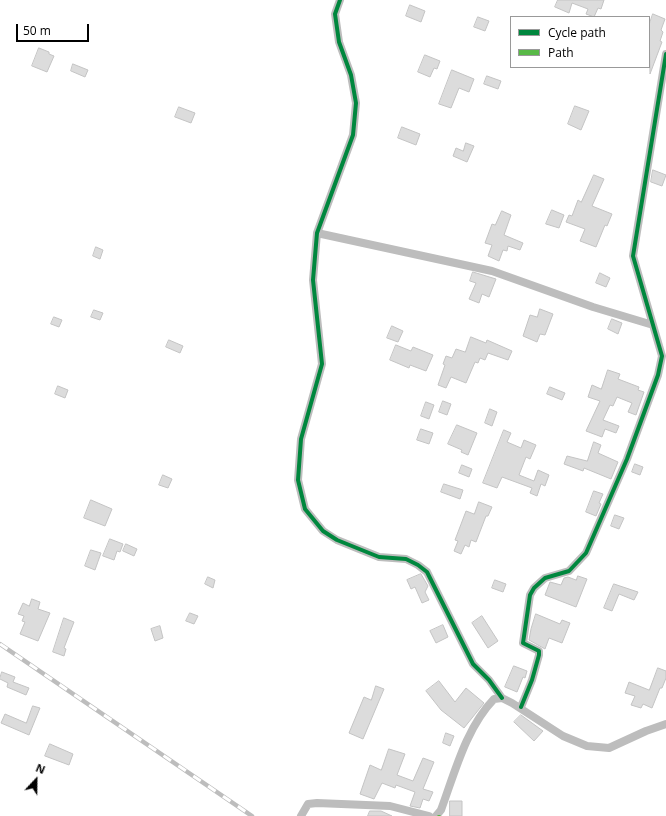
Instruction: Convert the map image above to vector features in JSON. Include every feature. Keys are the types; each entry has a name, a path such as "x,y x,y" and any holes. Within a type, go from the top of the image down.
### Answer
{"street":[{"path":"340,0 335,14 338,35 351,75 356,103 353,134 317,233 313,280 322,364 301,439 298,480 305,509 323,531 337,540 379,557 406,559 418,564 427,572 473,664 489,680 502,698 520,707 564,736 587,746 609,748 646,730 666,724"},
{"path":"520,707 532,680 539,655 538,651 523,643 530,595 538,584 545,578 569,571 586,554 627,459 658,375 662,356 633,256 666,54"},
{"path":"317,233 492,271 593,307 653,325"},
{"path":"436,816 441,810 466,744 485,708 494,699 502,698"},
{"path":"301,816 308,804 317,803 390,806 429,816"}],"building":[{"path":"558,0 604,0 601,9 598,8 594,16 586,14 588,9 572,3 569,13 555,7"},
{"path":"410,5 425,11 421,22 406,16"},
{"path":"653,14 665,19 661,30 663,32 660,41 662,42 650,74 650,68 650,22"},
{"path":"478,17 489,21 485,31 474,27"},
{"path":"39,48 54,56 47,72 32,66"},
{"path":"425,55 440,61 437,69 434,68 430,77 418,72"},
{"path":"73,64 88,70 85,77 71,71"},
{"path":"452,70 474,79 469,92 459,88 451,108 439,104"},
{"path":"487,76 501,81 498,89 484,84"},
{"path":"575,106 589,111 581,130 568,124"},
{"path":"179,107 195,113 191,123 175,117"},
{"path":"402,127 420,134 416,145 398,138"},
{"path":"466,143 474,146 467,162 453,156 456,148 463,151"},
{"path":"653,170 666,175 662,186 651,182"},
{"path":"594,175 604,179 592,206 612,214 607,226 605,225 596,247 580,241 585,229 566,222 569,215 572,216 578,200 581,202"},
{"path":"552,210 564,215 559,228 546,224"},
{"path":"502,211 511,215 504,235 523,243 520,250 508,246 507,251 503,250 499,261 488,256 492,245 485,243 492,224 495,225"},
{"path":"96,247 103,250 100,259 93,256"},
{"path":"473,272 496,279 489,297 482,294 479,303 469,299 476,283 470,281"},
{"path":"600,273 610,278 606,287 596,283"},
{"path":"540,309 553,314 545,335 540,334 537,342 523,336 530,315 537,317"},
{"path":"94,310 103,313 100,320 91,317"},
{"path":"54,317 62,320 59,327 51,324"},
{"path":"612,319 622,323 618,334 608,329"},
{"path":"392,326 403,331 398,342 387,338"},
{"path":"471,337 486,343 487,340 512,351 508,360 488,353 485,360 480,358 478,363 475,362 466,383 451,377 446,388 438,385 445,365 443,364 446,356 452,358 456,349 465,352"},
{"path":"169,340 183,346 180,353 166,347"},
{"path":"396,345 411,351 413,347 433,355 426,371 410,365 409,368 390,360"},
{"path":"608,370 620,374 618,379 639,387 638,390 644,392 636,415 628,412 632,403 617,397 613,406 610,405 603,420 619,426 616,433 605,429 602,437 586,431 600,401 588,397 592,385 601,389"},
{"path":"58,386 68,390 65,398 55,394"},
{"path":"550,387 565,393 562,400 547,394"},
{"path":"443,401 451,404 447,415 439,412"},
{"path":"426,402 434,405 429,419 421,416"},
{"path":"490,409 497,412 492,426 485,423"},
{"path":"457,425 477,433 468,455 461,452 462,450 448,444"},
{"path":"421,429 433,433 429,444 417,440"},
{"path":"504,430 511,433 507,442 521,448 524,440 536,445 530,459 526,457 519,475 534,481 538,470 549,475 545,486 541,484 537,496 530,493 532,488 502,477 497,488 483,483"},
{"path":"594,442 601,445 598,453 618,462 611,479 584,468 583,471 564,464 567,456 587,461"},
{"path":"635,464 643,467 640,475 632,472"},
{"path":"462,465 472,469 469,477 459,473"},
{"path":"163,475 172,479 168,488 159,485"},
{"path":"444,484 463,490 460,499 441,492"},
{"path":"594,491 603,494 596,516 586,512"},
{"path":"91,500 112,509 105,526 84,518"},
{"path":"479,502 492,507 488,516 486,516 476,542 471,540 469,547 465,545 461,554 454,551 458,541 455,540 466,511 474,514"},
{"path":"615,515 624,518 619,529 611,526"},
{"path":"110,539 123,544 120,552 117,551 114,560 103,556"},
{"path":"126,544 137,549 134,556 123,551"},
{"path":"91,550 101,553 95,570 85,566"},
{"path":"421,574 428,586 425,592 429,600 422,603 415,587 411,589 407,580"},
{"path":"578,576 587,579 576,607 545,595 550,582 561,585 564,578 568,577 576,580"},
{"path":"208,577 215,580 213,588 205,584"},
{"path":"495,580 506,584 503,592 492,588"},
{"path":"614,584 638,592 634,600 619,594 612,611 604,608"},
{"path":"32,599 40,602 38,609 50,613 38,641 20,634 25,622 22,621 24,616 18,614 23,603 29,606"},
{"path":"190,613 198,616 194,624 186,621"},
{"path":"536,614 560,624 562,620 570,623 562,643 549,638 545,649 529,640"},
{"path":"482,616 498,641 488,648 472,623"},
{"path":"64,618 74,622 64,648 66,649 64,656 53,652"},
{"path":"443,625 448,637 436,643 430,631"},
{"path":"160,626 163,638 155,641 151,629"},
{"path":"514,666 527,671 525,678 523,677 517,692 505,687"},
{"path":"658,668 666,671 666,678 662,688 660,688 652,708 643,704 641,708 631,705 635,696 625,693 629,682 649,690"},
{"path":"2,672 15,677 13,682 29,688 26,695 7,687 8,683 0,679"},
{"path":"439,681 455,702 466,688 484,703 464,728 441,710 426,691"},
{"path":"376,686 384,689 363,739 349,733 364,697 371,700"},
{"path":"33,706 40,708 29,735 1,723 5,714 26,723"},
{"path":"521,715 543,731 534,741 514,722"},
{"path":"446,733 454,736 450,746 443,743"},
{"path":"50,744 73,754 69,765 45,756"},
{"path":"389,749 405,754 397,775 413,781 423,758 434,762 423,789 433,792 429,801 423,799 420,808 410,806 415,792 396,785 395,788 382,783 374,799 360,794 370,765 381,770"},
{"path":"450,801 462,801 462,816 450,816"},
{"path":"370,811 381,811 392,816 368,816"}],"railway":[{"path":"0,644 252,816"}],"cycle path":[{"path":"340,0 335,14 339,42 351,75 356,103 353,135 317,233 313,280 322,364 301,439 298,480 305,509 323,531 337,540 379,557 406,559 418,565 427,572 473,664 489,680 502,698"},
{"path":"521,707 532,680 539,655 539,651 523,643 530,595 534,588 545,578 569,571 586,553 627,459 658,375 662,356 633,256 666,54"}]}
